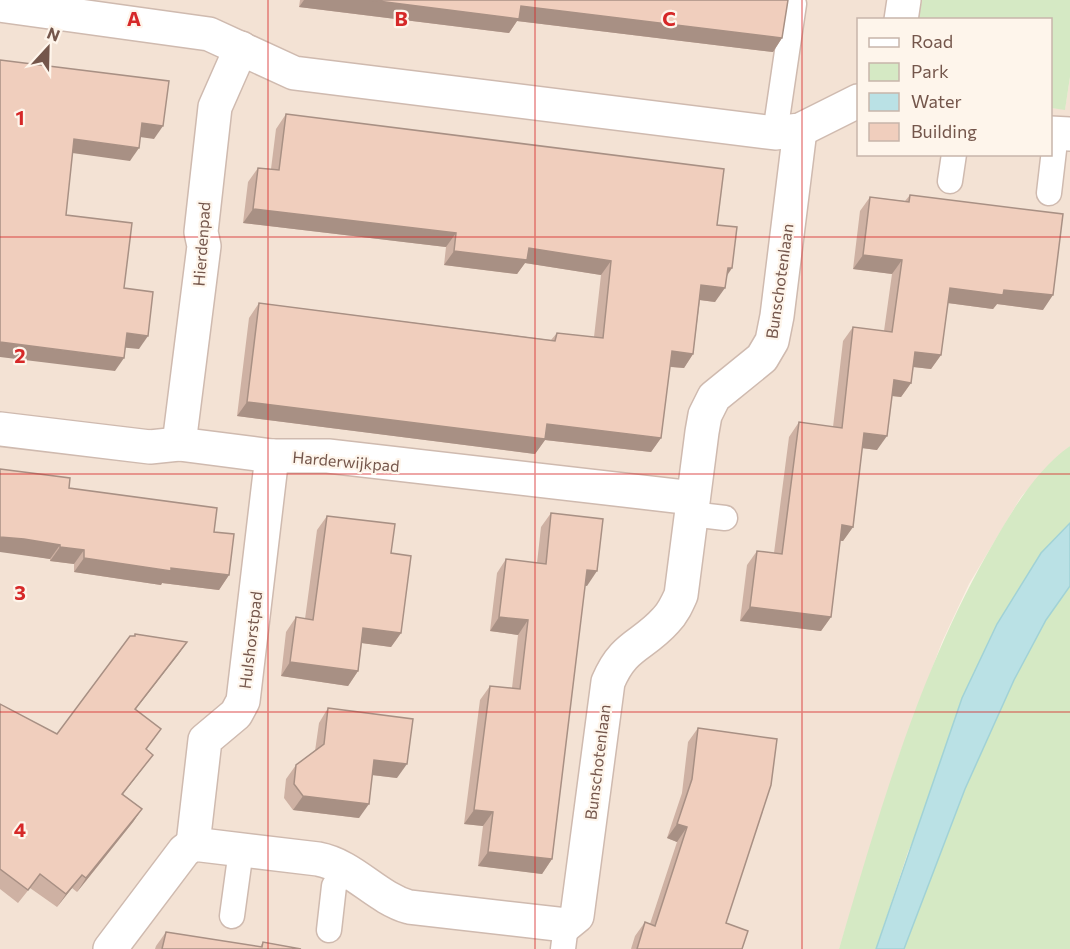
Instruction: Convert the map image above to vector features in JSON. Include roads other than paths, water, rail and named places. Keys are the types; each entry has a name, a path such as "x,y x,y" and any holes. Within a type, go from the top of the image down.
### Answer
{"street":[{"path":"901,18 904,0"},
{"path":"0,5 209,34 294,73 788,132 857,101"},
{"name":"Hierdenpad","path":"178,444 204,246 201,232 214,107 241,48"},
{"name":"Bunschotenlaan","path":"193,844 318,860 345,868 394,903 564,937 577,916 608,682 620,659 629,649 663,623 675,608 681,595 702,432 709,404 714,397 762,358 772,341 777,316 788,132"},
{"name":"Harderwijkpad","path":"0,429 150,447 178,444 272,456 328,456 692,506"},
{"name":"Hulshorstpad","path":"193,844 205,740 236,714 243,701 272,456"},
{"path":"110,949 184,851 193,844"}],"lane":[{"path":"788,132 794,4"},
{"path":"1049,193 1059,133"},
{"path":"950,181 954,156"},
{"path":"692,506 725,518"},
{"path":"232,916 241,850"},
{"path":"329,930 334,886 345,868"}],"water":[{"path":"1070,523 1070,586 1046,620 1014,680 965,789 904,949 876,949 962,698 997,624 1041,553"}]}
